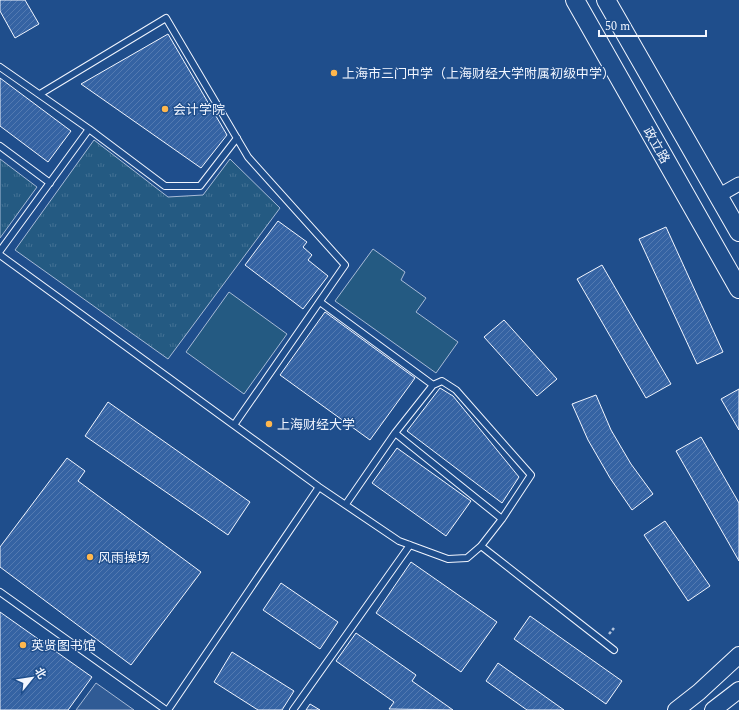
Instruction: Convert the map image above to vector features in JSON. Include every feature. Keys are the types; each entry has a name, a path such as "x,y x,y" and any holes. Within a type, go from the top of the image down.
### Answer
{"main road":[{"name":"政立路","path":"575,0 739,289"},
{"path":"606,0 739,232"}],"street":[{"path":"718,196 739,184"},
{"path":"676,710 699,692 739,655"},
{"path":"713,710 739,690"}],"lane":[{"path":"40,94 166,18 248,157 345,265 234,425"},
{"path":"0,67 90,129 165,186 200,186 237,138"},
{"path":"0,251 90,129"},
{"path":"0,146 50,183"},
{"path":"0,255 319,487 399,541 448,559 467,558 481,546 502,519 531,475 456,390 442,381 434,385 395,433 346,504"},
{"path":"320,302 434,385"},
{"path":"395,433 502,519"},
{"path":"0,592 167,710 319,487"},
{"path":"293,710 410,545"},
{"path":"481,546 614,650"}],"green space":[{"path":"94,140 168,197 203,195 230,159 280,208 168,359 15,250"},
{"path":"0,159 37,187 0,238"},
{"path":"373,249 405,272 401,280 426,298 416,312 458,342 436,373 335,301"},
{"path":"229,292 287,334 244,394 186,352"}],"shaded area":[{"path":"96,683 134,710 76,710"}],"building":[{"path":"0,0 25,0 39,24 15,38 0,11"},
{"name":"会计学院","path":"168,34 227,135 201,168 81,84"},
{"path":"0,78 71,131 48,162 0,126"},
{"path":"278,221 307,242 303,247 312,255 308,260 328,276 303,309 245,265"},
{"path":"666,227 723,352 697,364 639,239"},
{"path":"602,265 671,384 646,398 577,279"},
{"path":"325,312 415,378 370,440 280,375"},
{"path":"504,320 557,379 537,396 484,337"},
{"path":"440,388 453,396 519,477 502,503 407,431"},
{"path":"739,389 739,430 721,399"},
{"path":"596,395 611,430 631,464 653,494 632,510 610,478 588,440 572,404"},
{"path":"108,402 250,502 228,535 85,436"},
{"path":"701,437 739,503 739,561 676,451"},
{"path":"397,448 471,501 446,536 372,483"},
{"name":"风雨操场","path":"67,458 85,471 78,481 201,572 131,665 0,567 0,547"},
{"path":"665,521 710,586 688,601 644,535"},
{"path":"411,562 497,622 461,672 376,613"},
{"path":"281,583 338,622 320,649 263,610"},
{"name":"英贤图书馆","path":"0,612 92,677 68,710 0,710"},
{"path":"530,616 622,681 606,704 514,639"},
{"path":"356,633 416,675 412,681 453,710 389,709 394,702 336,661"},
{"path":"232,652 294,691 282,710 258,710 214,682"},
{"path":"498,663 564,710 527,710 486,681"},
{"path":"310,704 320,710 306,710"}],"place":[{"name":"上海市三门中学（上海财经大学附属初级中学）","path":"334,73"},
{"name":"会计学院","path":"165,109"},
{"name":"上海财经大学","path":"269,424"},
{"name":"风雨操场","path":"90,557"},
{"name":"英贤图书馆","path":"23,645"}]}
